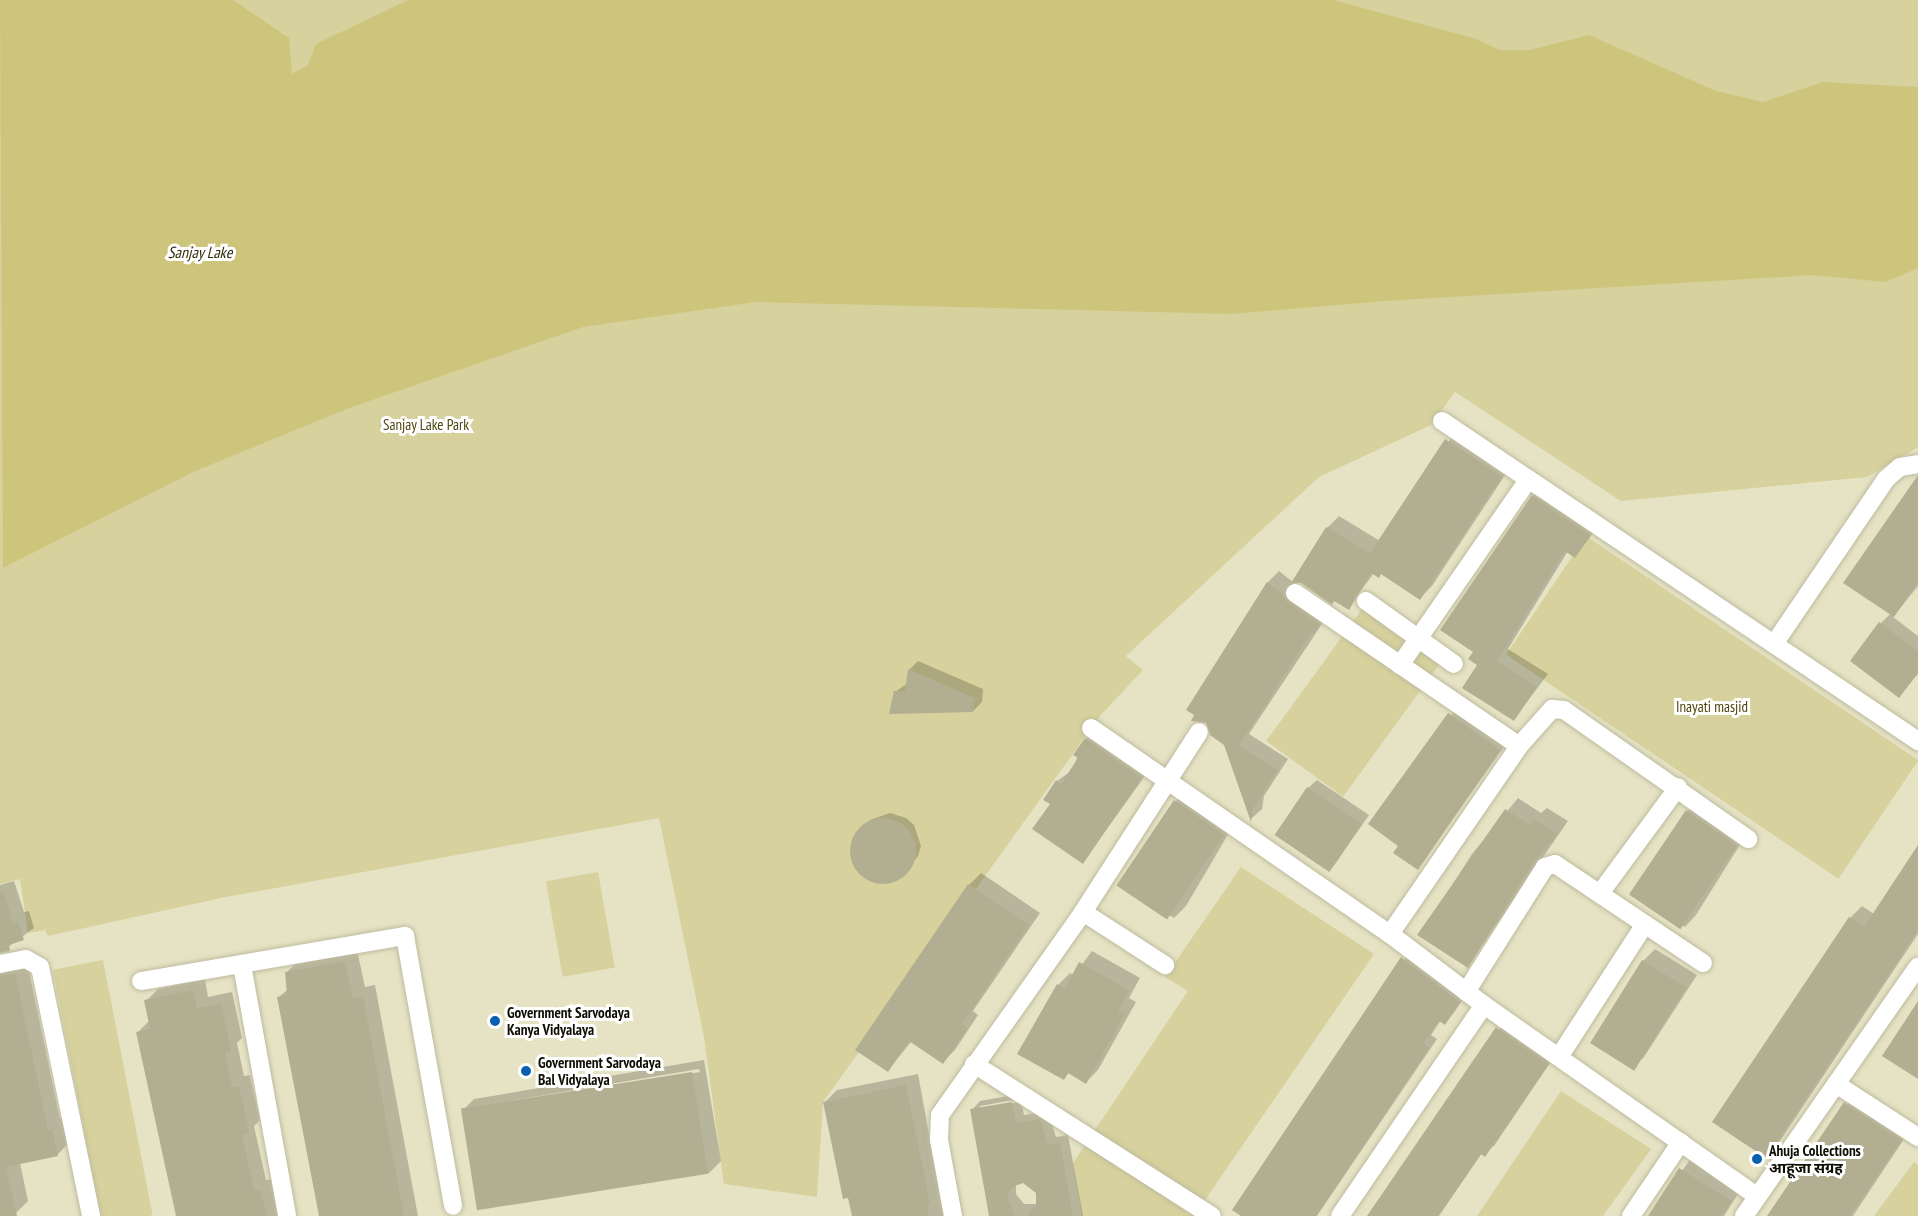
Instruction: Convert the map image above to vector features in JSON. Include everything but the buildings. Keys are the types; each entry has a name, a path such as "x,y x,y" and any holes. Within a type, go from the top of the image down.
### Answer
{"street":[{"path":"1442,421 1918,741"},
{"path":"1774,644 1886,478 1900,467 1918,464"},
{"path":"1400,665 1529,479"},
{"path":"1294,593 1519,746"},
{"path":"1366,601 1454,664"},
{"path":"1390,934 1519,746 1542,716 1552,709 1564,710 1678,786 1748,839"},
{"path":"1091,728 1166,782 1390,934 1484,1005 1758,1196"},
{"path":"953,1216 939,1140 940,1114 1083,912 1199,732"},
{"path":"1601,892 1678,786"},
{"path":"1466,992 1545,867 1555,864 1565,867 1703,963"},
{"path":"1083,912 1165,965"},
{"path":"1559,1057 1645,924"},
{"path":"141,981 405,936 453,1206"},
{"path":"0,964 26,959 40,967 91,1216"},
{"path":"242,965 287,1216"},
{"path":"1744,1216 1918,967"},
{"path":"1340,1216 1484,1005"},
{"path":"974,1064 1212,1216"},
{"path":"1836,1084 1918,1137"},
{"path":"1631,1216 1681,1142"}],"green space":[{"name":"Sanjay Lake Park","path":"0,0 1918,0 1918,447 1867,477 1621,501 1455,392 1431,425 1319,477 1126,656 1143,670 1100,716 823,1102 817,1197 724,1184 704,1037 659,818 221,898 48,936 45,930 28,933 20,879 0,884"},
{"name":"Inayati masjid","path":"1586,536 1918,760 1838,879 1506,655"},
{"path":"1365,605 1442,661 1343,797 1266,741"},
{"path":"1241,867 1374,954 1194,1216 1082,1216 1073,1163 1188,991 1165,977"},
{"path":"598,872 615,968 563,977 546,881"},
{"path":"103,960 153,1215 101,1216 53,970"},
{"path":"1561,1091 1651,1149 1603,1216 1477,1216"},
{"path":"1914,1162 1918,1165 1918,1216 1874,1216"}],"water":[{"name":"Sanjay Lake","path":"0,0 233,0 289,38 292,74 308,65 316,44 408,0 1333,0 1473,38 1500,50 1529,50 1589,35 1716,91 1763,102 1823,82 1918,87 1918,268 1885,282 1813,275 1385,301 1232,314 756,302 583,327 349,408 193,472 3,568"}],"place":[{"name":"Government Sarvodaya Kanya Vidyalaya","path":"495,1021"},
{"name":"Government Sarvodaya Bal Vidyalaya","path":"526,1071"},
{"name":"Ahuja Collections आहूजा संग्रह","path":"1757,1159"}]}
